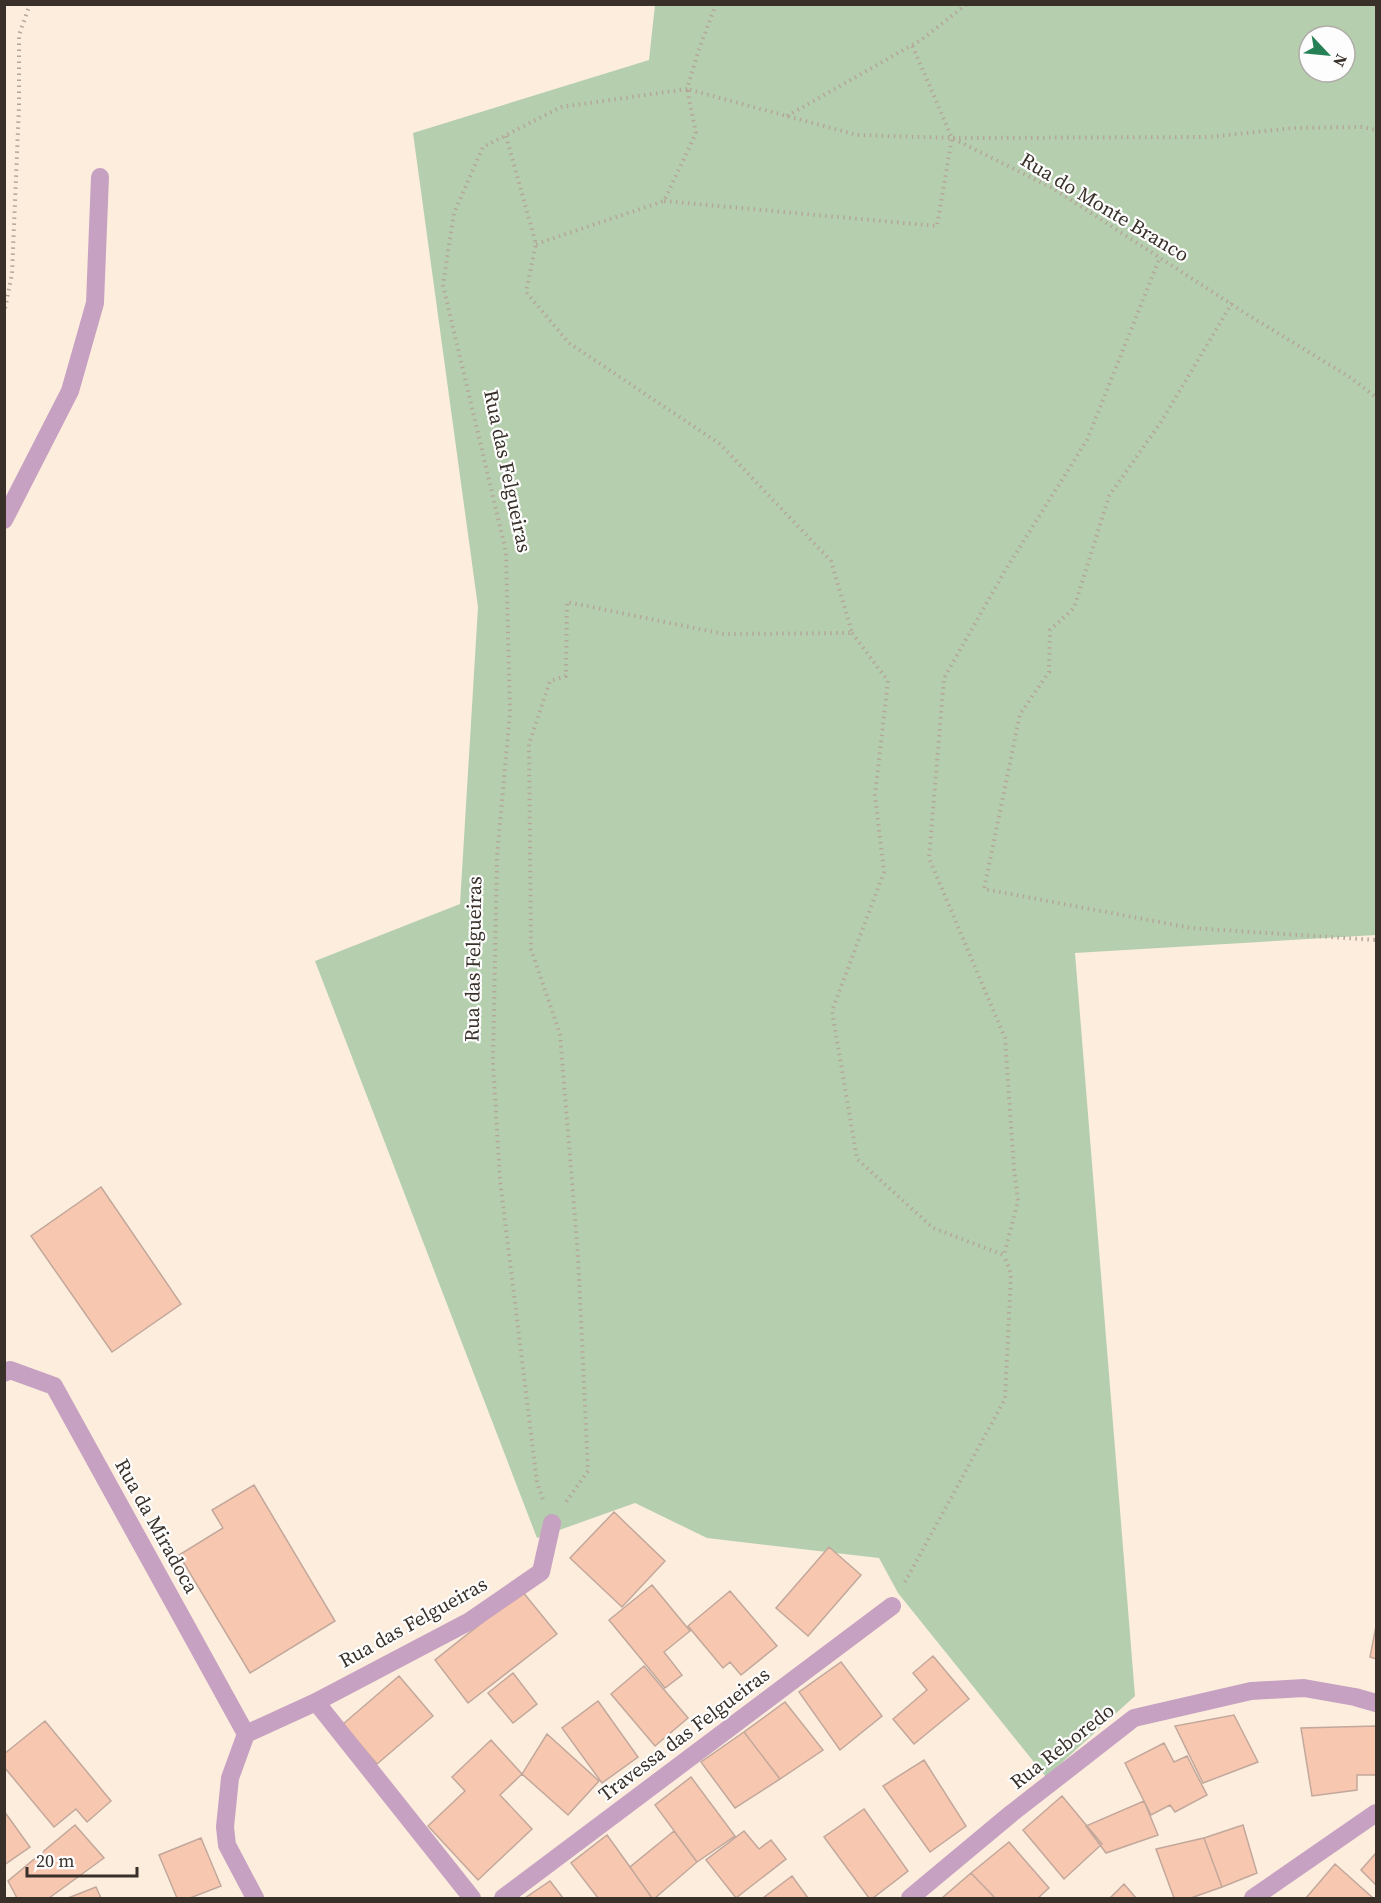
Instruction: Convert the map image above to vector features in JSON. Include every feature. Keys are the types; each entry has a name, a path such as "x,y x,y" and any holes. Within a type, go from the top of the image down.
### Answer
{"street":[{"path":"4,520 70,391 95,303 100,177"},
{"name":"Rua da Miradoca","path":"4,1373 10,1370 54,1386 246,1734"},
{"name":"Rua das Felgueiras","path":"246,1734 316,1702 470,1621 541,1572 552,1522"},
{"name":"Travessa das Felgueiras","path":"503,1899 892,1606"},
{"name":"Rua Reboredo","path":"910,1899 1012,1813 1134,1718 1251,1691 1304,1688 1355,1696 1377,1704"},
{"path":"316,1702 472,1899"},
{"path":"246,1734 230,1778 225,1827 227,1845 255,1899"},
{"path":"1253,1899 1377,1814"}],"path":[{"path":"4,314 12,274 19,105 19,35 30,4"},
{"path":"664,201 696,133 687,89 716,4"},
{"path":"787,116 912,45 967,4"},
{"path":"536,244 664,201 937,226 952,138 912,45"},
{"name":"Rua do Monte Branco","path":"687,89 857,135 952,138 1054,189 1348,376 1377,397"},
{"name":"Rua das Felgueiras","path":"552,1522 537,1483 500,1180 493,1063 497,856 510,712 506,552 443,285 454,213 483,147 561,107 687,89"},
{"path":"952,138 1209,137 1294,128 1362,127 1377,130"},
{"path":"506,136 536,244 526,291 569,343 720,444 831,561 852,633 888,681 875,795 884,872 832,1011 858,1159 933,1228 1004,1255"},
{"path":"892,1606 1005,1399 1011,1274 1004,1255 1018,1201 1005,1038 929,858 944,678 1006,569 1087,440 1160,257"},
{"path":"1232,303 1161,422 1109,496 1074,608 1050,630 1049,672 1020,714 984,890 1191,928 1377,940"},
{"path":"552,1522 588,1471 578,1255 560,1034 531,949 529,744 550,681 566,676 567,602 724,634 852,633"}],"green space":[{"path":"655,5 1376,5 1376,935 1075,953 1135,1696 1046,1777 898,1593 879,1558 707,1538 635,1503 537,1538 315,961 460,904 478,607 413,133 649,60"}],"building":[{"path":"101,1187 181,1304 112,1352 31,1236"},
{"path":"254,1485 335,1621 250,1673 179,1555 223,1528 212,1510"},
{"path":"614,1512 665,1561 622,1607 570,1558"},
{"path":"829,1547 861,1575 808,1636 776,1608"},
{"path":"652,1585 690,1631 664,1652 682,1675 665,1688 609,1620"},
{"path":"522,1591 557,1634 468,1703 435,1660"},
{"path":"730,1591 777,1646 741,1675 730,1662 723,1668 688,1626"},
{"path":"1376,1626 1376,1659 1370,1657"},
{"path":"933,1656 969,1699 914,1744 893,1719 927,1690 913,1673"},
{"path":"841,1662 882,1716 840,1750 799,1692"},
{"path":"644,1666 688,1718 655,1746 611,1694"},
{"path":"513,1673 537,1704 513,1723 488,1693"},
{"path":"399,1676 433,1716 377,1764 343,1724"},
{"path":"598,1701 638,1757 602,1783 562,1728"},
{"path":"785,1702 823,1750 780,1779 744,1732"},
{"path":"1234,1715 1258,1762 1203,1783 1175,1726"},
{"path":"45,1721 111,1801 87,1822 76,1809 54,1827 4,1767 4,1754"},
{"path":"1376,1726 1376,1775 1357,1775 1357,1790 1312,1796 1301,1728"},
{"path":"744,1732 780,1779 735,1808 701,1762"},
{"path":"547,1734 599,1781 568,1815 522,1774"},
{"path":"491,1740 522,1774 500,1795 532,1829 478,1880 428,1826 465,1791 452,1777"},
{"path":"1164,1743 1174,1762 1187,1756 1207,1795 1175,1812 1170,1805 1151,1815 1125,1763"},
{"path":"924,1760 966,1826 930,1852 883,1786"},
{"path":"691,1777 735,1836 697,1862 655,1805"},
{"path":"1062,1796 1102,1844 1064,1879 1023,1830"},
{"path":"1144,1801 1158,1835 1106,1853 1086,1826"},
{"path":"864,1809 908,1871 873,1898 869,1898 824,1837"},
{"path":"4,1811 30,1847 4,1865"},
{"path":"75,1825 104,1858 49,1898 17,1898 8,1881"},
{"path":"1243,1825 1257,1873 1222,1887 1204,1838"},
{"path":"674,1831 697,1862 655,1898 652,1898 630,1867"},
{"path":"744,1831 759,1849 771,1840 786,1859 736,1898 706,1860"},
{"path":"607,1835 652,1898 598,1898 571,1863"},
{"path":"201,1838 221,1886 190,1898 177,1898 159,1855"},
{"path":"1204,1838 1222,1887 1191,1898 1174,1898 1156,1849"},
{"path":"1009,1842 1049,1888 1038,1898 995,1898 971,1873"},
{"path":"1376,1853 1376,1885 1361,1870"},
{"path":"1335,1864 1373,1898 1306,1898"},
{"path":"971,1873 995,1898 942,1898"},
{"path":"792,1876 808,1898 763,1898"},
{"path":"550,1881 563,1898 525,1898"},
{"path":"1124,1884 1136,1898 1110,1898"},
{"path":"96,1887 101,1898 68,1898"}]}
